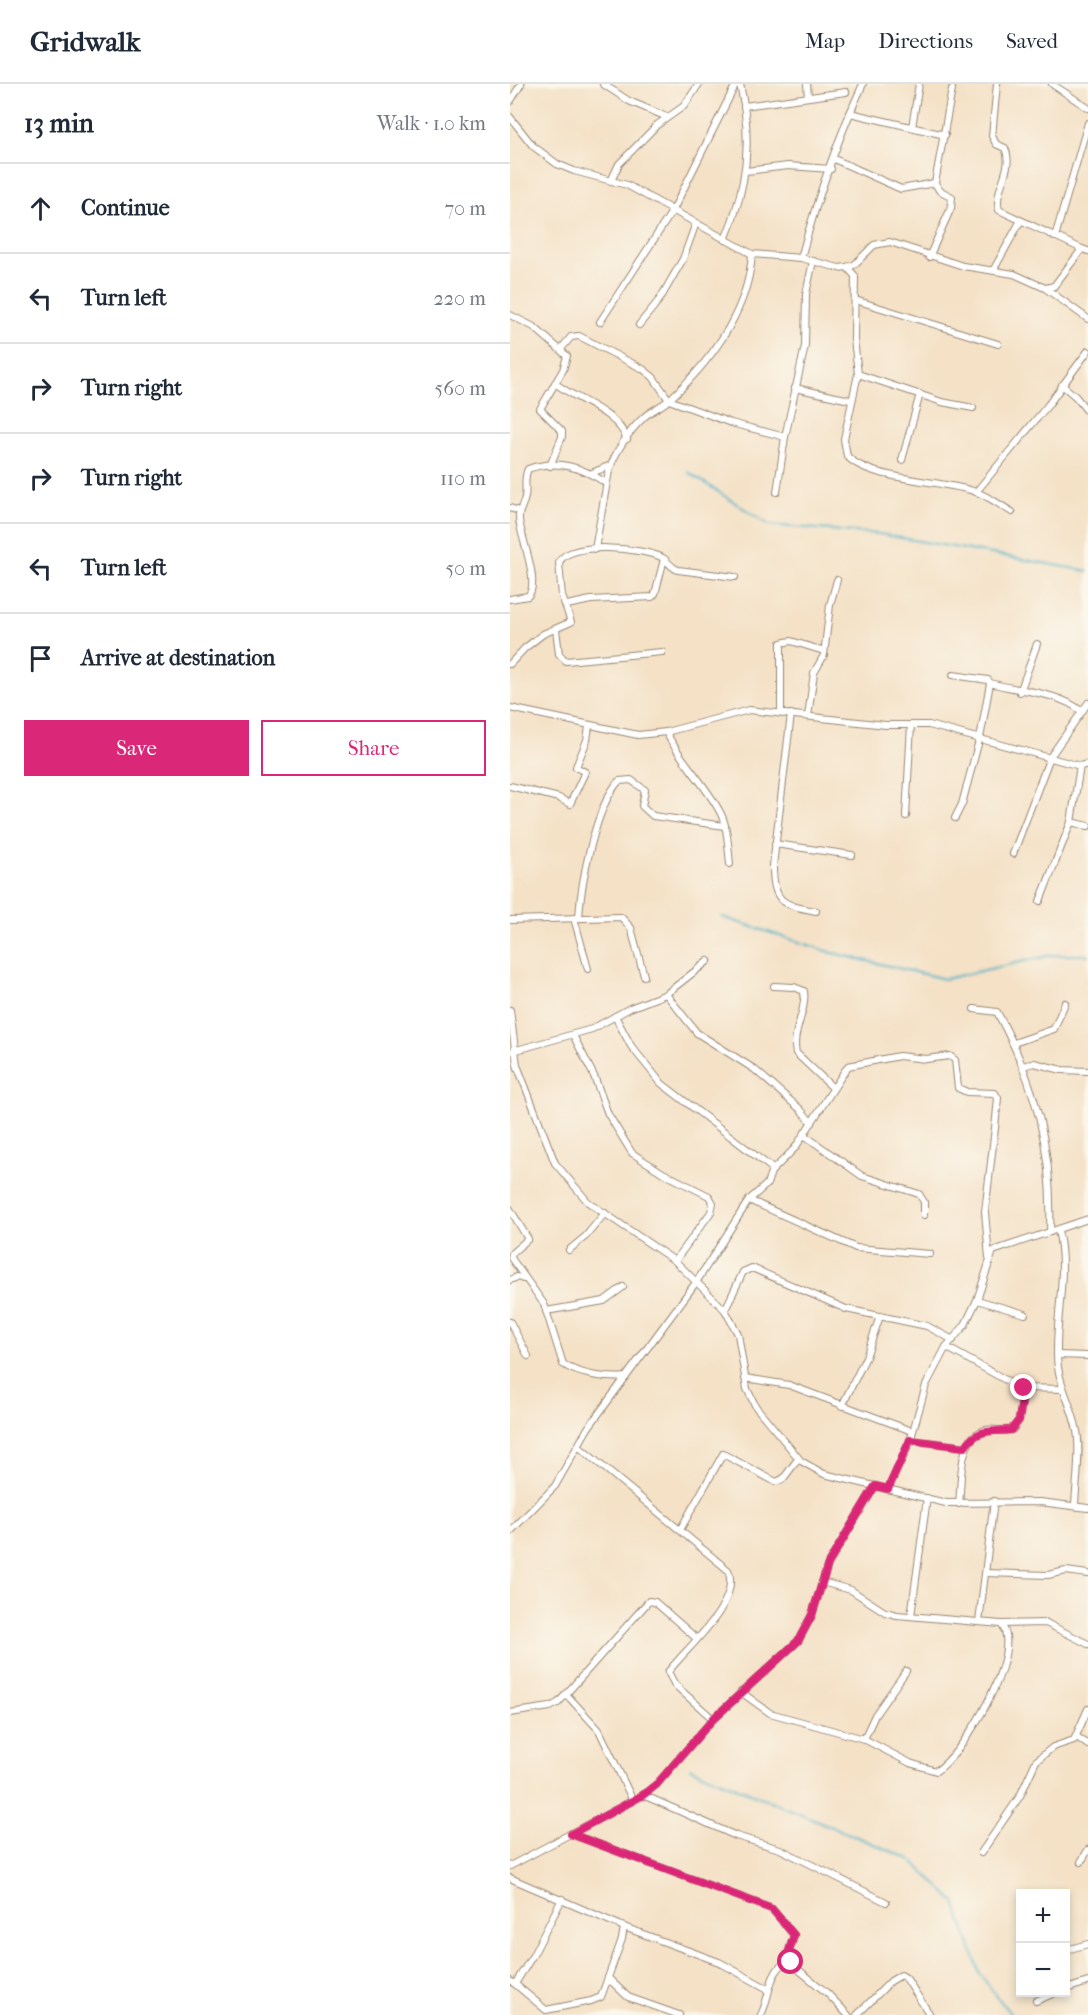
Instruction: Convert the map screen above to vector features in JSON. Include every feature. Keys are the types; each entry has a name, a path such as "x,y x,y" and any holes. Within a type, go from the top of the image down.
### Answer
{"street":[{"path":"510,102 521,84"},
{"path":"603,84 629,101 667,117"},
{"path":"611,181 619,164 667,117 684,106 699,84"},
{"path":"725,240 738,209 746,171 744,106 738,84"},
{"path":"600,322 673,210 738,84"},
{"path":"807,84 808,97"},
{"path":"801,258 813,215 850,113 863,84"},
{"path":"912,126 919,84"},
{"path":"997,84 992,140 1005,148 1008,157 998,208 1003,214 1085,250 1054,286 1046,288"},
{"path":"1052,84 1088,108"},
{"path":"929,257 951,208 952,200 949,195 939,190 935,183 952,89"},
{"path":"744,106 846,92"},
{"path":"850,113 945,135"},
{"path":"510,117 522,134 545,156 574,171 627,185 752,254 801,258 847,267 855,276 854,339 858,374 850,400 844,439 845,453 850,460 899,478 976,492 1012,512"},
{"path":"1055,237 1088,123"},
{"path":"834,159 901,189 935,183"},
{"path":"746,171 788,166 831,169"},
{"path":"994,269 1020,222"},
{"path":"639,325 660,299 683,259 696,223"},
{"path":"847,267 881,242 890,242 929,257 963,266 994,269 1014,274 1046,288 1088,319"},
{"path":"595,549 611,465 644,417 669,400 718,347 746,290 752,254"},
{"path":"777,492 785,436 805,346 806,294 813,261"},
{"path":"855,300 998,344"},
{"path":"510,315 534,327 561,349 567,360 539,411 558,424 562,431 562,437 550,466"},
{"path":"561,349 571,337 579,336 643,369 653,377 669,400 731,423 785,436"},
{"path":"976,492 1088,351"},
{"path":"858,374 942,402 973,408"},
{"path":"555,383 570,396 618,423 627,439"},
{"path":"1062,385 1077,397 1088,412"},
{"path":"795,388 850,400"},
{"path":"902,460 920,394"},
{"path":"510,599 528,596 532,588 528,552 519,520 519,511 526,496 525,477 528,469 570,465 592,473 606,483"},
{"path":"592,473 611,465"},
{"path":"510,508 519,511"},
{"path":"510,664 543,634 571,622 559,580 560,558 595,549 624,548 664,559 670,567 678,570 735,577"},
{"path":"567,605 591,600 652,597 657,590 664,559"},
{"path":"808,716 814,673 824,651 830,605 837,580"},
{"path":"556,629 559,654 566,661 662,652"},
{"path":"781,712 781,643 791,641 824,651"},
{"path":"1020,692 1037,644"},
{"path":"953,675 975,676 1020,692 1046,695 1071,703 1082,713"},
{"path":"955,818 962,804 990,683"},
{"path":"1013,854 1050,757 1088,703"},
{"path":"510,708 638,735 666,732 732,713 761,710 886,725 929,725 1080,766 1088,764"},
{"path":"791,714 775,844 773,882 777,895 793,907 816,911"},
{"path":"906,816 911,724"},
{"path":"510,786 559,798 570,804 585,772 576,767 587,740 589,726"},
{"path":"666,732 675,752 716,807 725,826 730,864"},
{"path":"1040,901 1071,822 1080,766"},
{"path":"588,969 577,918 580,887 592,840 611,792 619,781 631,780 645,790 642,806 653,816 725,826"},
{"path":"1071,822 1088,826"},
{"path":"775,844 852,855"},
{"path":"510,920 613,915 626,921 633,935 644,976"},
{"path":"513,1051 592,1029 615,1016 666,994 708,961"},
{"path":"774,986 794,987 804,991 805,999 795,1039 796,1053 834,1088"},
{"path":"666,994 697,1033 754,1069 800,1109 812,1123"},
{"path":"1014,1043 1054,1029 1065,1003"},
{"path":"974,1009 997,1012 1014,1043 1023,1066 1048,1150 1051,1174 1050,1232"},
{"path":"510,1010 513,1051 552,1157 575,1189 605,1213 675,1261 725,1310 738,1334 745,1378 756,1407 798,1458 824,1474 959,1504 994,1501 1075,1505 1088,1508"},
{"path":"615,1016 631,1046 661,1083 773,1169"},
{"path":"573,1035 594,1076 608,1114 632,1153 663,1173 709,1196 713,1203 711,1212 675,1261"},
{"path":"510,1532 555,1486 578,1446 697,1281 749,1200 767,1184 773,1169 786,1158 804,1135 844,1070 851,1065 863,1065 899,1056 926,1059 950,1056 955,1060 956,1084 961,1090 995,1094 998,1098 985,1212 989,1258"},
{"path":"1023,1066 1034,1063 1062,1070 1088,1071"},
{"path":"804,1135 862,1176 919,1194 924,1202 924,1215"},
{"path":"749,1200 856,1248 930,1254"},
{"path":"510,1209 528,1235 527,1242 511,1255 546,1311 563,1365 592,1374 616,1378 627,1377"},
{"path":"569,1250 586,1236 605,1213"},
{"path":"888,1489 910,1440 926,1385 946,1347 965,1324 977,1300 993,1251 1088,1220"},
{"path":"1058,1230 1063,1252 1063,1270 1057,1355 1063,1389 1077,1430 1075,1505"},
{"path":"725,1310 743,1272 752,1268 862,1315 880,1316 927,1326 953,1340"},
{"path":"510,1280 517,1277 524,1279"},
{"path":"546,1311 604,1301 623,1287"},
{"path":"977,1300 1026,1314"},
{"path":"842,1406 866,1357 880,1316"},
{"path":"510,1322 528,1356"},
{"path":"946,1347 999,1378 1024,1388 1063,1389"},
{"path":"1057,1355 1088,1356"},
{"path":"745,1378 789,1385 912,1431"},
{"path":"959,1504 965,1447 971,1438 982,1431 1013,1429 1019,1420 1024,1388"},
{"path":"910,1440 965,1447"},
{"path":"578,1446 722,1564 732,1578 732,1585 719,1613 668,1674 675,1685 713,1719"},
{"path":"681,1530 723,1454 776,1482 783,1479 798,1458"},
{"path":"510,1866 643,1795 657,1784 713,1719 798,1641 812,1615 836,1548 875,1486"},
{"path":"911,1616 927,1498"},
{"path":"979,1622 994,1501"},
{"path":"986,1573 1048,1575 1066,1571 1088,1574"},
{"path":"822,1582 851,1590 885,1612 1001,1624 1046,1623 1088,1644"},
{"path":"510,1713 550,1707 593,1667 649,1601 655,1602 696,1638"},
{"path":"741,1692 770,1713 864,1739 932,1772 940,1769 972,1730 1004,1665 1009,1640 1001,1624"},
{"path":"864,1739 875,1716 906,1671"},
{"path":"566,1694 598,1730 633,1801"},
{"path":"981,1853 1020,1796 1036,1761 1046,1752 1077,1737 1088,1709"},
{"path":"1077,1737 1088,1746"},
{"path":"643,1795 736,1836 780,1850 886,1902"},
{"path":"571,1834 772,1909 794,1935 786,1961 768,1989 767,2002 761,2015"},
{"path":"1081,1862 1088,1850"},
{"path":"510,1878 624,1927 719,1962 768,1989"},
{"path":"562,1899 533,1955 512,1982 549,2012 601,1997 624,1927"},
{"path":"1070,1949 1088,1944"},
{"path":"786,1961 794,1963 848,2015"},
{"path":"857,2015 891,1981 901,1975 906,1978 930,2015"},
{"path":"608,1978 628,1997 678,2015"},
{"path":"1070,1987 1088,1982"},
{"path":"1036,2001 1045,1997"}],"waterway":[{"path":"688,472 769,525 879,534 1088,571"},
{"path":"722,917 833,953 945,979 1052,955 1088,955"},
{"path":"690,1768 910,1859 955,1902 980,1974 1011,2015"}],"route":[{"path":"791,1962 786,1961 794,1935 777,1912 772,1909 673,1874 571,1834 643,1795 657,1784 713,1719 798,1641 812,1615 828,1564 836,1548 875,1486 888,1489 910,1440 965,1447 971,1438 982,1431 1011,1430 1019,1420 1024,1388"}]}
